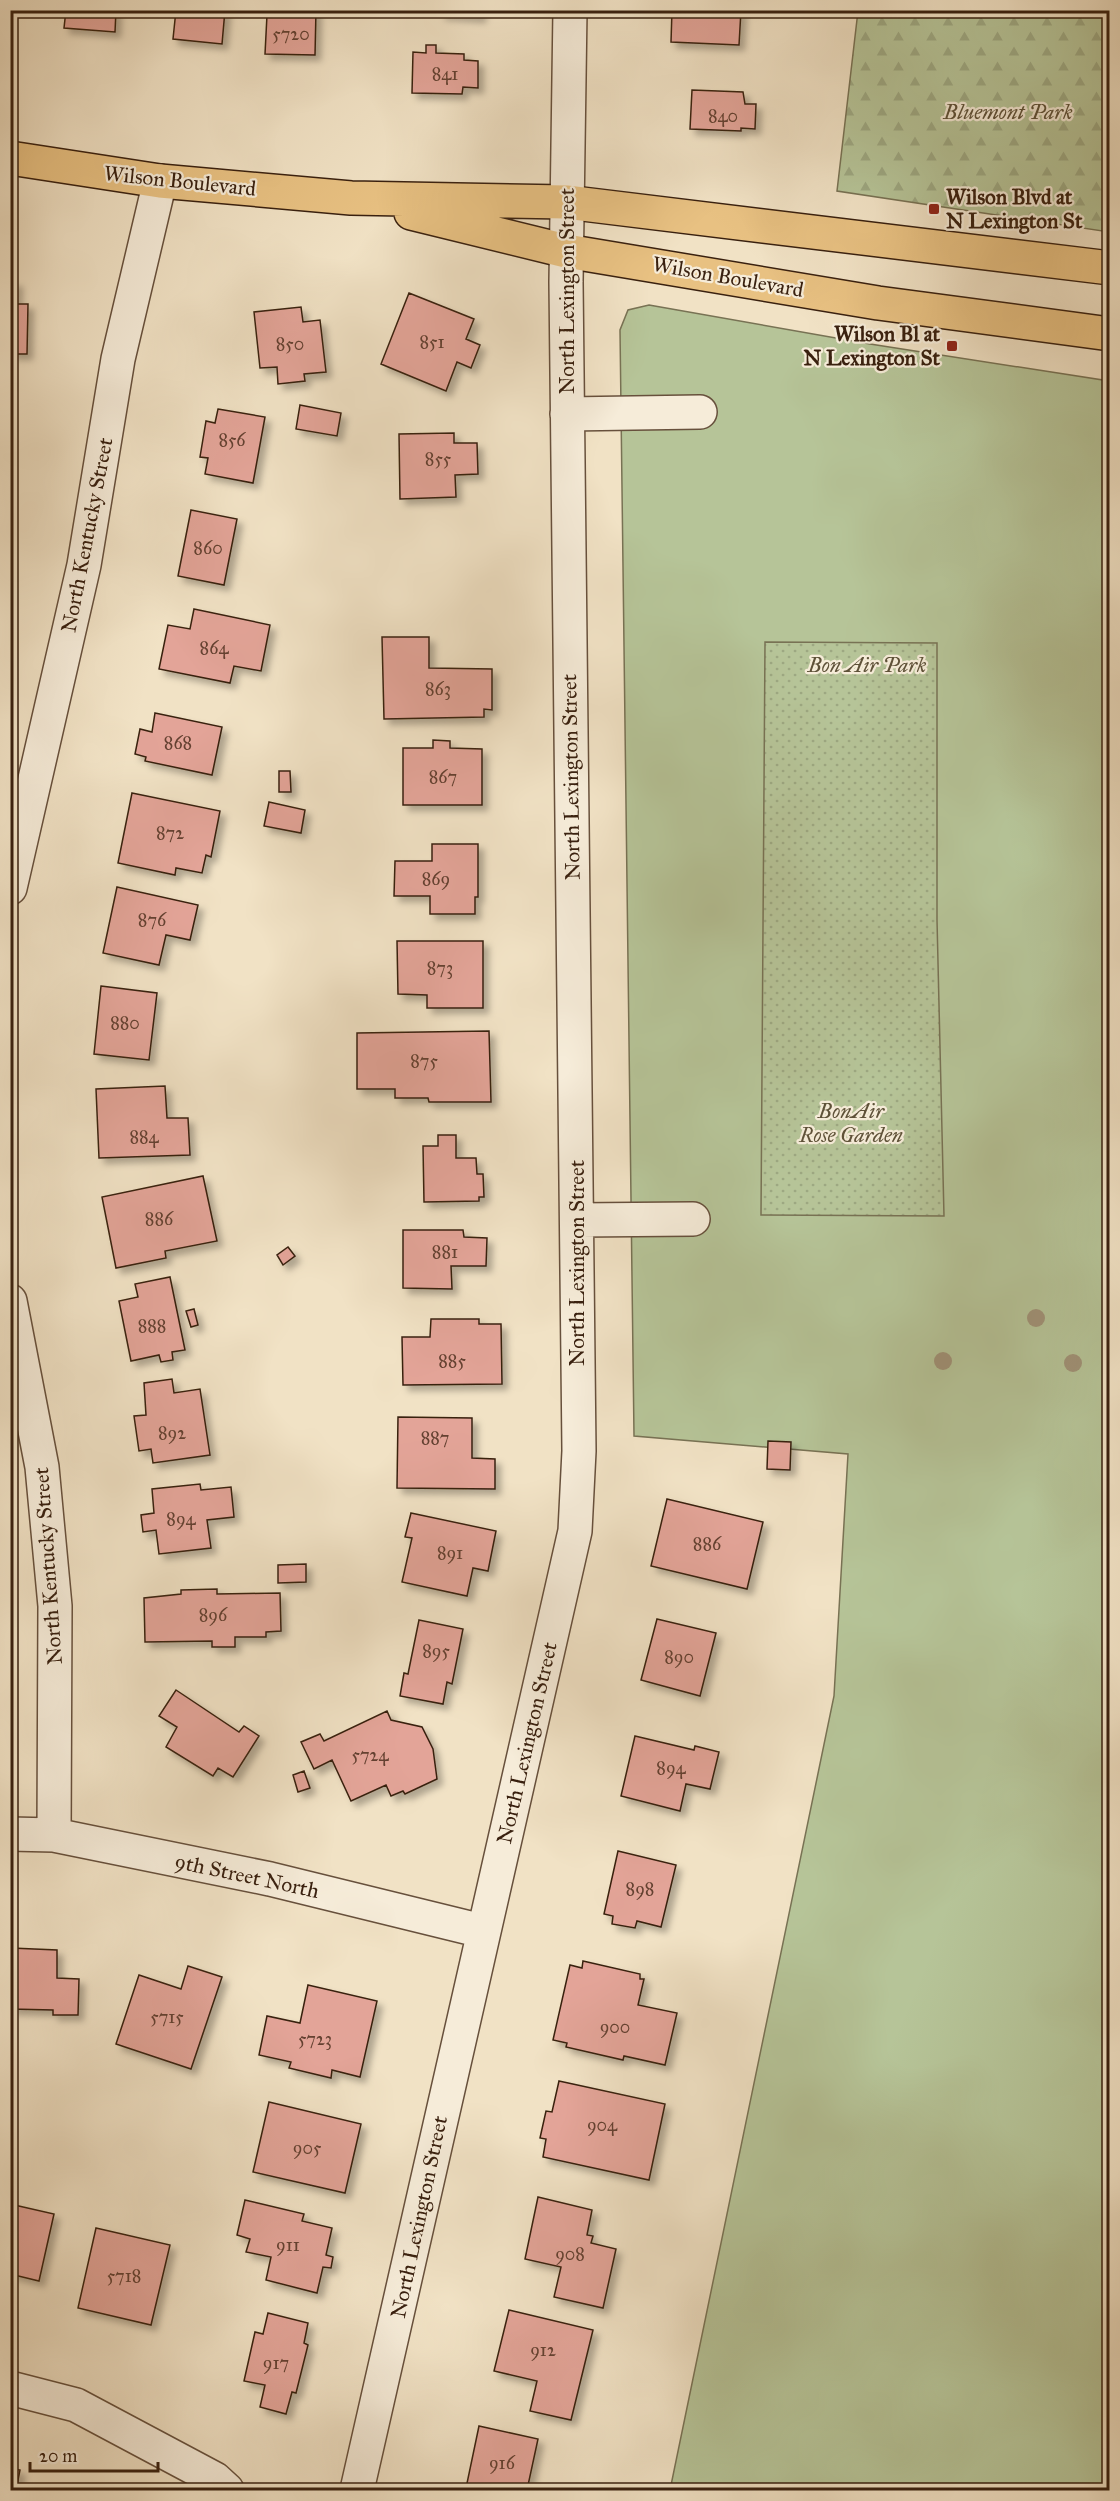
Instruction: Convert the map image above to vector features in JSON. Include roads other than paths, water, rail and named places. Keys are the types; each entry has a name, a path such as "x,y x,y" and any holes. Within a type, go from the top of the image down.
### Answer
{"main road":[{"name":"Wilson Boulevard","path":"10,158 160,181 351,198 566,202 1110,268"},
{"name":"Wilson Boulevard","path":"351,198 566,251 878,303 1110,334"}],"street":[{"name":"North Lexington Street","path":"357,2490 482,1931 575,1531 579,1451 566,251 570,10"},
{"name":"North Kentucky Street","path":"10,888 84,565 118,359 160,181"},
{"path":"567,414 700,412"},
{"path":"577,1220 693,1219"},
{"name":"North Kentucky Street","path":"10,1301 42,1467 55,1606 54,1835"},
{"name":"9th Street North","path":"10,1834 54,1835 270,1879 482,1931"},
{"path":"10,2388 76,2405 215,2479 227,2490"}],"place":[{"name":"Wilson Blvd at N Lexington St","path":"934,209"},
{"name":"Wilson Bl at N Lexington St","path":"952,346"}],"park label":[{"name":"Bluemont Park","path":"1008,112"},
{"name":"Bon Air Park","path":"867,665"},
{"name":"BonAir Rose Garden","path":"851,1123"}]}
